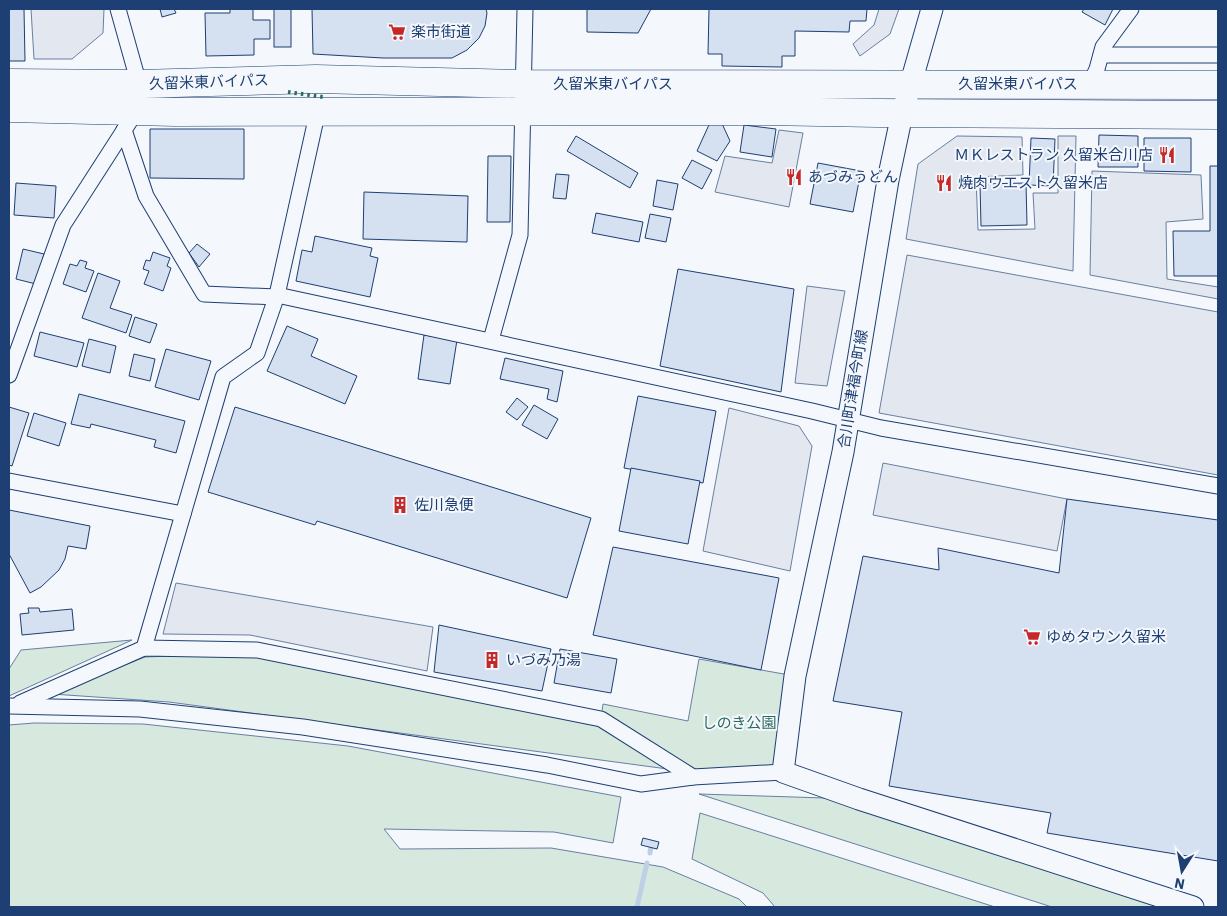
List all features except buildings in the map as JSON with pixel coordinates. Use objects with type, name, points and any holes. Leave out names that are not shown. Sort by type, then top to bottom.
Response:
[{"type":"highway","name":"久留米東バイパス","points":[[9,83],[133,108],[316,79],[524,84],[1218,84]]},
{"type":"highway","name":"久留米東バイパス","points":[[9,108],[524,112],[761,110],[902,114],[1218,115]]},
{"type":"street","points":[[118,9],[146,196],[204,294],[277,296],[491,340],[881,428],[1218,486]]},
{"type":"street","points":[[491,340],[520,235],[525,9]]},
{"type":"street","name":"合川町津福今町線","points":[[783,772],[795,676],[843,452],[877,238],[902,114],[932,9]]},
{"type":"street","points":[[1090,84],[1103,47],[1131,9]]},
{"type":"street","points":[[1101,55],[1218,55]]},
{"type":"street","points":[[9,375],[62,225],[133,108]]},
{"type":"street","points":[[144,648],[222,377],[258,353],[277,296],[318,110]]},
{"type":"street","points":[[9,481],[183,514]]},
{"type":"street","points":[[12,706],[144,648],[257,650],[601,719],[693,777]]},
{"type":"street","points":[[12,706],[140,709],[304,727],[547,765],[641,784],[693,777],[783,772],[859,799],[1193,907]]},
{"type":"green space","points":[[132,640],[9,696],[9,669],[21,650]]},
{"type":"green space","points":[[250,653],[602,727],[675,770],[169,702],[52,694],[145,657]]},
{"type":"green space","name":"しのき公園","points":[[699,659],[795,676],[783,772],[693,777],[601,719],[603,704],[688,721]]},
{"type":"green space","points":[[34,723],[143,724],[348,746],[621,797],[613,843],[554,832],[384,829],[400,849],[551,848],[663,867],[739,899],[747,907],[9,907],[9,725]]},
{"type":"green space","points":[[699,794],[825,798],[1159,907],[1052,907]]},
{"type":"green space","points":[[700,813],[995,907],[775,907],[763,893],[692,859]]},
{"type":"shaded area","points":[[31,9],[104,9],[103,33],[72,59],[34,59]]},
{"type":"shaded area","points":[[879,9],[899,9],[890,34],[860,56],[853,44],[874,25]]},
{"type":"shaded area","points":[[779,130],[803,133],[789,207],[715,192],[725,156],[772,163]]},
{"type":"shaded area","points":[[957,136],[1022,137],[1023,175],[976,177],[978,230],[1035,229],[1033,193],[1058,193],[1058,136],[1076,136],[1073,271],[906,239],[918,164]]},
{"type":"shaded area","points":[[1092,171],[1201,175],[1203,219],[1166,222],[1167,279],[1218,287],[1218,299],[1090,275]]},
{"type":"shaded area","points":[[907,255],[1218,312],[1218,475],[879,413]]},
{"type":"shaded area","points":[[807,286],[845,291],[827,386],[795,383]]},
{"type":"shaded area","points":[[729,408],[799,426],[812,446],[790,571],[703,551]]},
{"type":"shaded area","points":[[883,463],[1067,499],[1057,551],[873,515]]},
{"type":"shaded area","points":[[176,583],[433,627],[427,671],[250,635],[163,634]]},
{"type":"waterway","points":[[650,853],[651,845]]},
{"type":"waterway","points":[[637,907],[647,863]]},
{"type":"hedge","points":[[288,92],[323,97]]},
{"type":"place","name":"楽市街道","points":[[397,32]]},
{"type":"place","name":"ＭＫレストラン 久留米合川店","points":[[1167,155]]},
{"type":"place","name":"あづみうどん","points":[[794,177]]},
{"type":"place","name":"焼肉ウエスト久留米店","points":[[944,183]]},
{"type":"place","name":"佐川急便","points":[[400,505]]},
{"type":"place","name":"ゆめタウン久留米","points":[[1032,637]]},
{"type":"place","name":"いづみ乃湯","points":[[492,660]]}]
